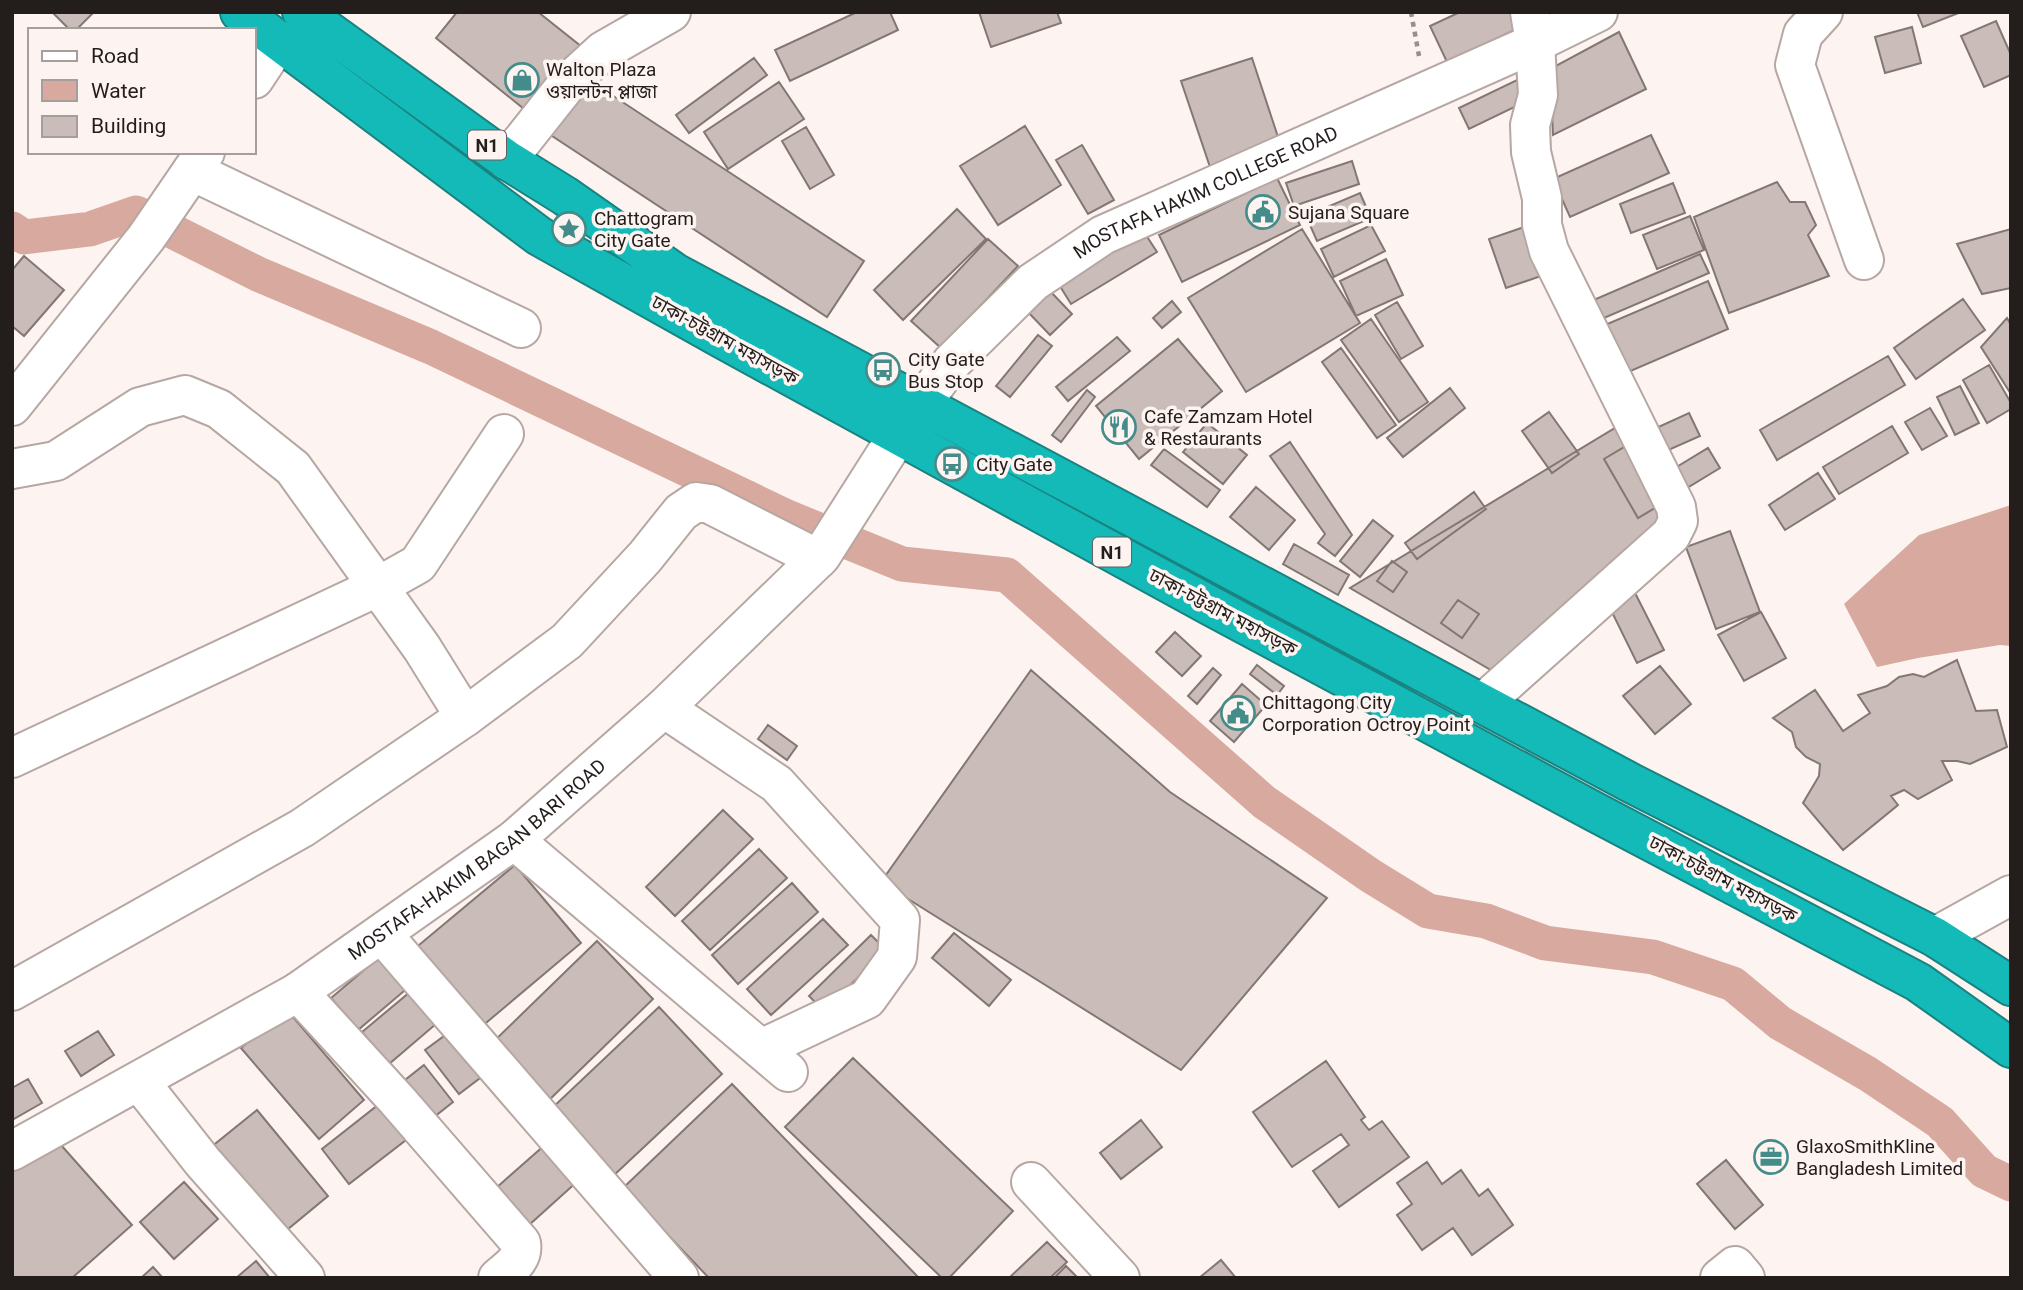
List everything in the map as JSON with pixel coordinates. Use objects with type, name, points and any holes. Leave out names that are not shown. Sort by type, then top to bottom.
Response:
[{"type":"highway","name":"ঢাকা-চট্টগ্রাম মহাসড়ক","points":[[246,14],[290,27],[565,196],[675,273],[1633,784],[1934,937],[2011,986]]},
{"type":"highway","name":"ঢাকা-চট্টগ্রাম মহাসড়ক","points":[[290,27],[539,236],[898,435],[1595,812],[1918,982],[2011,1048]]},
{"type":"street","points":[[507,160],[568,83],[603,51],[671,12]]},
{"type":"street","name":"MOSTAFA HAKIM COLLEGE ROAD","points":[[922,403],[952,362],[1033,282],[1103,236],[1426,92],[1533,28],[1598,12]]},
{"type":"street","points":[[1823,12],[1803,34],[1795,65],[1864,260]]},
{"type":"street","points":[[256,76],[290,27]]},
{"type":"street","points":[[1483,703],[1671,534],[1678,521],[1676,507],[1549,251],[1542,225],[1542,198],[1531,152],[1531,125],[1538,95],[1533,28]]},
{"type":"street","points":[[12,406],[146,238],[198,162],[521,328]]},
{"type":"street","points":[[12,469],[56,461],[140,407],[185,395],[219,409],[293,468],[422,648],[465,717]]},
{"type":"street","points":[[12,758],[377,587],[418,564],[504,434]]},
{"type":"street","name":"MOSTAFA-HAKIM BAGAN BARI ROAD","points":[[12,1152],[298,992],[514,840],[664,708],[820,558],[898,435]]},
{"type":"street","points":[[12,990],[302,828],[465,717],[566,641],[645,557],[681,512],[696,502],[710,505],[820,558]]},
{"type":"street","points":[[514,840],[774,1060],[867,999],[897,957],[900,920],[777,784],[664,708]]},
{"type":"street","points":[[1934,937],[2011,895]]},
{"type":"street","points":[[382,934],[679,1278]]},
{"type":"street","points":[[298,992],[397,1100],[520,1243],[522,1252],[519,1259],[498,1278]]},
{"type":"street","points":[[139,1081],[202,1161],[305,1278]]},
{"type":"street","points":[[1031,1182],[1120,1278]]},
{"type":"street","points":[[1720,1278],[1735,1266],[1745,1278]]},
{"type":"path","points":[[1411,12],[1426,92]]},
{"type":"water","points":[[2011,505],[2011,646],[2000,645],[1877,667],[1844,604],[1919,535]]},
{"type":"building","points":[[94,12],[78,28],[68,28],[54,14]]},
{"type":"building","name":"Walton Plaza ওয়ালটন প্লাজা","points":[[457,12],[538,12],[582,47],[529,113],[436,38]]},
{"type":"building","points":[[857,12],[890,12],[898,30],[790,81],[775,50]]},
{"type":"building","points":[[979,12],[1057,12],[1061,23],[991,47]]},
{"type":"building","points":[[1460,12],[1510,12],[1517,29],[1447,62],[1430,26]]},
{"type":"building","points":[[1917,12],[1961,12],[1923,27]]},
{"type":"building","points":[[1996,21],[2011,55],[2011,75],[1984,87],[1961,36]]},
{"type":"building","points":[[1912,27],[1921,63],[1885,73],[1875,37]]},
{"type":"building","points":[[1619,32],[1646,89],[1553,135],[1550,69]]},
{"type":"building","points":[[754,58],[767,75],[689,133],[676,115]]},
{"type":"building","points":[[1252,58],[1281,146],[1211,170],[1181,81]]},
{"type":"building","points":[[583,76],[864,261],[827,317],[546,132]]},
{"type":"building","points":[[1517,80],[1527,101],[1469,129],[1459,108]]},
{"type":"building","points":[[779,82],[804,119],[728,169],[704,132]]},
{"type":"building","points":[[1025,126],[1061,185],[998,225],[960,166]]},
{"type":"building","points":[[806,127],[834,175],[810,189],[782,141]]},
{"type":"building","points":[[1651,135],[1669,173],[1570,217],[1553,179]]},
{"type":"building","points":[[1082,145],[1114,200],[1088,214],[1056,160]]},
{"type":"building","points":[[1352,161],[1359,184],[1294,206],[1286,183]]},
{"type":"building","points":[[1277,178],[1300,225],[1182,282],[1159,235]]},
{"type":"building","points":[[1777,182],[1790,202],[1805,202],[1816,225],[1808,235],[1829,276],[1729,313],[1694,217]]},
{"type":"building","points":[[1673,183],[1685,213],[1631,233],[1620,204]]},
{"type":"building","points":[[1360,193],[1371,218],[1317,241],[1306,216]]},
{"type":"building","points":[[957,209],[986,239],[903,320],[874,290]]},
{"type":"building","points":[[1690,216],[1704,250],[1657,269],[1643,235]]},
{"type":"building","points":[[1371,225],[1385,251],[1334,277],[1321,249]]},
{"type":"building","points":[[1530,225],[1547,274],[1506,288],[1489,239]]},
{"type":"building","points":[[1302,229],[1360,323],[1246,392],[1188,298]]},
{"type":"building","points":[[2011,229],[2011,288],[1982,294],[1957,244]]},
{"type":"building","points":[[1144,232],[1157,252],[1071,304],[1058,283]]},
{"type":"building","points":[[988,239],[1018,266],[941,348],[911,321]]},
{"type":"building","points":[[1700,254],[1709,273],[1597,321],[1589,302]]},
{"type":"building","points":[[24,256],[64,290],[24,336],[12,326],[12,270]]},
{"type":"building","points":[[1386,259],[1403,295],[1356,316],[1340,281]]},
{"type":"building","points":[[1708,281],[1728,329],[1619,376],[1598,328]]},
{"type":"building","points":[[1049,290],[1072,314],[1050,335],[1027,311]]},
{"type":"building","points":[[1963,299],[1985,330],[1916,379],[1894,348]]},
{"type":"building","points":[[1172,301],[1181,312],[1162,328],[1153,318]]},
{"type":"building","points":[[1397,302],[1423,346],[1401,359],[1375,315]]},
{"type":"building","points":[[2007,318],[2011,325],[2011,394],[1981,347]]},
{"type":"building","points":[[1371,319],[1428,402],[1399,422],[1341,340]]},
{"type":"building","points":[[1038,335],[1052,346],[1010,397],[996,386]]},
{"type":"building","points":[[1117,337],[1130,351],[1068,401],[1056,387]]},
{"type":"building","points":[[1178,339],[1222,391],[1139,459],[1096,406]]},
{"type":"building","points":[[1341,348],[1396,425],[1377,438],[1322,362]]},
{"type":"building","points":[[1888,356],[1905,385],[1777,460],[1760,430]]},
{"type":"building","points":[[1989,365],[2011,403],[2011,409],[1987,423],[1963,380]]},
{"type":"building","points":[[1960,386],[1979,423],[1955,435],[1937,397]]},
{"type":"building","points":[[1450,388],[1465,408],[1403,457],[1387,438]]},
{"type":"building","points":[[1087,390],[1095,397],[1061,442],[1052,435]]},
{"type":"building","points":[[1930,408],[1947,436],[1922,450],[1905,422]]},
{"type":"building","points":[[1549,412],[1579,454],[1552,473],[1522,431]]},
{"type":"building","points":[[1689,413],[1700,436],[1664,452],[1654,429]]},
{"type":"building","points":[[1207,423],[1247,455],[1223,484],[1183,452]]},
{"type":"building","points":[[1892,426],[1908,453],[1839,494],[1823,467]]},
{"type":"building","points":[[1615,428],[1665,521],[1496,673],[1350,588]]},
{"type":"building","points":[[1290,442],[1352,535],[1335,556],[1318,543],[1325,534],[1270,456]]},
{"type":"building","points":[[1631,443],[1665,502],[1638,518],[1604,459]]},
{"type":"building","points":[[1708,448],[1720,468],[1682,491],[1670,471]]},
{"type":"building","points":[[1164,449],[1220,490],[1207,507],[1151,465]]},
{"type":"building","points":[[1818,473],[1835,499],[1785,530],[1769,505]]},
{"type":"building","points":[[1256,487],[1295,520],[1269,550],[1230,517]]},
{"type":"building","points":[[1474,492],[1486,509],[1417,559],[1405,543]]},
{"type":"building","points":[[1373,520],[1393,536],[1360,577],[1340,561]]},
{"type":"building","points":[[1730,531],[1760,612],[1716,629],[1686,547]]},
{"type":"building","points":[[1294,544],[1349,575],[1338,595],[1283,564]]},
{"type":"building","points":[[1392,561],[1407,572],[1393,592],[1377,581]]},
{"type":"building","points":[[1631,585],[1664,650],[1637,663],[1605,598]]},
{"type":"building","points":[[1458,600],[1479,614],[1462,638],[1441,623]]},
{"type":"building","points":[[1761,612],[1786,658],[1744,681],[1718,635]]},
{"type":"building","points":[[1175,632],[1201,656],[1182,676],[1156,652]]},
{"type":"building","points":[[1957,660],[1976,711],[1997,710],[2007,747],[1970,764],[1942,761],[1952,780],[1918,799],[1904,790],[1891,796],[1898,805],[1843,850],[1803,803],[1819,776],[1820,764],[1806,757],[1796,747],[1792,732],[1773,718],[1815,690],[1843,731],[1870,713],[1858,695],[1887,686],[1899,677],[1913,674],[1924,677]]},
{"type":"building","points":[[1257,665],[1284,686],[1277,695],[1250,674]]},
{"type":"building","points":[[1660,666],[1691,704],[1655,734],[1623,696]]},
{"type":"building","points":[[1213,668],[1221,675],[1197,704],[1188,696]]},
{"type":"building","points":[[1031,670],[1170,792],[1327,898],[1181,1070],[881,882]]},
{"type":"building","name":"Chittagong City Corporation Octroy Point","points":[[1242,684],[1266,705],[1234,742],[1210,721]]},
{"type":"building","points":[[768,725],[797,746],[787,760],[758,739]]},
{"type":"building","points":[[723,810],[753,839],[675,916],[646,887]]},
{"type":"building","points":[[759,849],[787,878],[710,950],[682,921]]},
{"type":"building","points":[[515,865],[581,943],[474,1033],[407,955]]},
{"type":"building","points":[[792,883],[818,912],[738,984],[712,955]]},
{"type":"building","points":[[823,919],[848,945],[771,1015],[747,989]]},
{"type":"building","points":[[954,933],[1011,980],[989,1006],[932,958]]},
{"type":"building","points":[[871,935],[886,950],[824,1011],[809,996]]},
{"type":"building","points":[[597,941],[653,999],[545,1104],[489,1046]]},
{"type":"building","points":[[383,954],[410,986],[358,1030],[331,998]]},
{"type":"building","points":[[416,987],[443,1018],[389,1064],[362,1032]]},
{"type":"building","points":[[659,1007],[722,1074],[613,1176],[550,1110]]},
{"type":"building","points":[[287,1010],[364,1100],[319,1139],[241,1048]]},
{"type":"building","points":[[455,1028],[488,1072],[459,1094],[425,1050]]},
{"type":"building","points":[[98,1031],[114,1055],[81,1076],[65,1051]]},
{"type":"building","points":[[853,1058],[1013,1211],[949,1278],[942,1278],[785,1127]]},
{"type":"building","points":[[1326,1061],[1365,1117],[1361,1120],[1369,1130],[1382,1121],[1409,1157],[1339,1207],[1313,1171],[1349,1145],[1341,1134],[1292,1167],[1253,1112]]},
{"type":"building","points":[[424,1065],[453,1102],[434,1117],[405,1080]]},
{"type":"building","points":[[28,1079],[42,1103],[12,1120],[12,1088]]},
{"type":"building","points":[[732,1084],[919,1278],[709,1278],[623,1188]]},
{"type":"building","points":[[378,1105],[406,1140],[349,1184],[322,1149]]},
{"type":"building","points":[[257,1110],[328,1196],[282,1234],[210,1148]]},
{"type":"building","points":[[1141,1120],[1162,1147],[1121,1179],[1100,1153]]},
{"type":"building","points":[[53,1136],[132,1225],[72,1278],[12,1278],[12,1172]]},
{"type":"building","points":[[546,1144],[579,1180],[529,1225],[496,1188]]},
{"type":"building","points":[[1726,1160],[1763,1205],[1735,1229],[1697,1184]]},
{"type":"building","points":[[1427,1162],[1442,1184],[1461,1170],[1479,1196],[1488,1189],[1513,1225],[1472,1255],[1453,1228],[1422,1250],[1397,1215],[1412,1204],[1397,1183]]},
{"type":"building","points":[[184,1182],[218,1219],[174,1259],[140,1222]]},
{"type":"building","points":[[1047,1242],[1067,1262],[1050,1278],[1009,1278]]},
{"type":"building","points":[[1221,1260],[1236,1278],[1199,1278]]},
{"type":"building","points":[[256,1261],[270,1278],[236,1278]]},
{"type":"building","points":[[1066,1266],[1078,1278],[1054,1278]]},
{"type":"building","points":[[153,1267],[163,1278],[141,1278]]},
{"type":"waterway","points":[[12,229],[24,237],[90,229],[136,213],[260,275],[431,347],[787,517],[902,564],[1007,575],[1264,802],[1371,876],[1428,911],[1486,921],[1545,943],[1653,957],[1733,984],[1780,1023],[1868,1074],[1940,1122],[1984,1171],[2011,1184]]},
{"type":"place","name":"Walton Plaza ওয়ালটন প্লাজা","points":[[522,80]]},
{"type":"place","name":"Sujana Square","points":[[1263,212]]},
{"type":"place","name":"Chattogram City Gate","points":[[569,229]]},
{"type":"place","name":"City Gate Bus Stop","points":[[883,370]]},
{"type":"place","name":"Cafe Zamzam Hotel & Restaurants","points":[[1119,427]]},
{"type":"place","name":"City Gate","points":[[952,464]]},
{"type":"place","name":"Chittagong City Corporation Octroy Point","points":[[1238,713]]},
{"type":"place","name":"GlaxoSmithKline Bangladesh Limited","points":[[1771,1157]]}]
